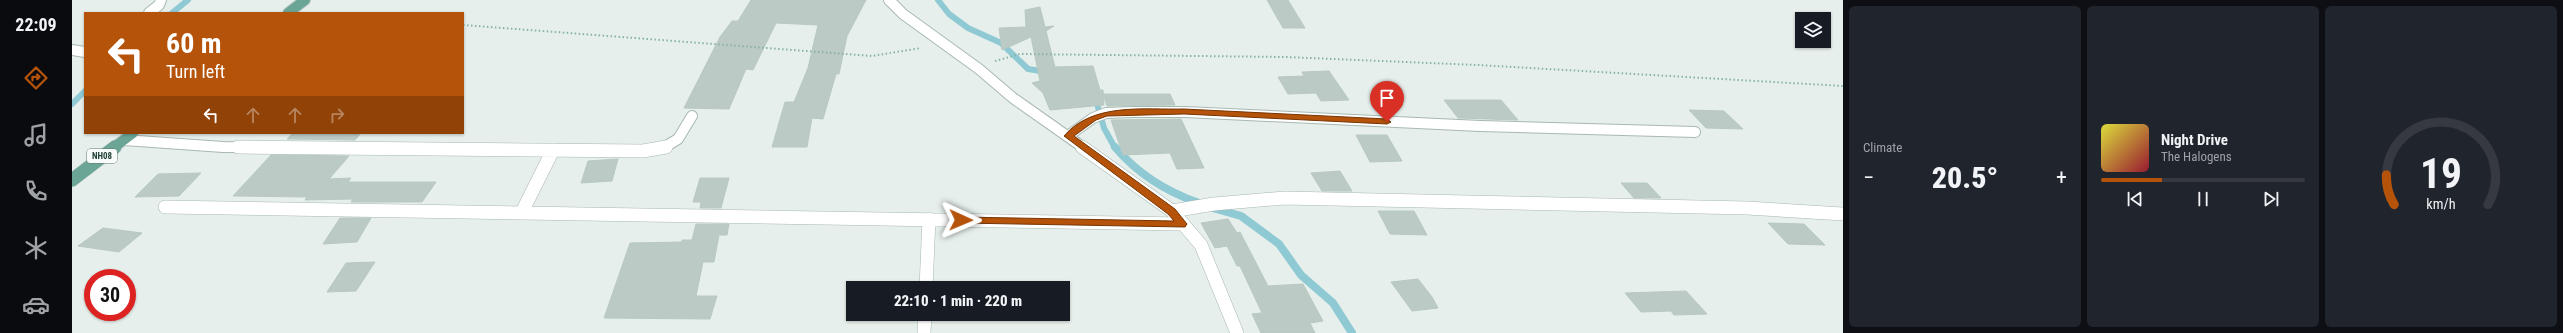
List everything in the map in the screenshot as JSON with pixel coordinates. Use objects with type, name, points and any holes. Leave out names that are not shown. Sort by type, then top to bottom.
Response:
[{"type":"main road","points":[[289,12],[305,0]]},
{"type":"main road","name":"NH08","points":[[72,180],[128,136]]},
{"type":"street","points":[[150,12],[159,5],[161,0]]},
{"type":"street","points":[[889,0],[903,14],[942,44],[979,68],[1012,98],[1068,136],[1172,212],[1201,245],[1237,333]]},
{"type":"street","points":[[72,50],[84,52]]},
{"type":"street","points":[[1068,136],[1093,118],[1106,114],[1184,112],[1480,126],[1694,132]]},
{"type":"street","points":[[128,136],[223,147],[553,150],[667,149],[677,142],[692,116]]},
{"type":"street","points":[[522,212],[553,150]]},
{"type":"street","points":[[1172,212],[1194,206],[1285,198],[1747,208],[1843,214]]},
{"type":"street","points":[[165,207],[1182,224]]},
{"type":"street","points":[[926,281],[930,219]]},
{"type":"street","points":[[924,333],[925,321]]},
{"type":"path","points":[[464,25],[872,56],[942,44]]},
{"type":"path","points":[[998,60],[1020,54],[1316,58],[1478,64],[1843,86]]},
{"type":"building","points":[[751,0],[866,0],[847,36],[839,74],[836,74],[823,119],[812,118],[807,147],[772,147],[785,102],[794,102],[808,68],[818,25],[776,23],[753,70],[746,69],[729,109],[684,108],[720,37],[732,21],[738,21]]},
{"type":"building","points":[[1267,0],[1288,0],[1305,28],[1283,28]]},
{"type":"building","points":[[1040,7],[1045,27],[1054,26],[1046,31],[1055,67],[1093,66],[1100,90],[1103,90],[1104,105],[1050,110],[1043,93],[1032,83],[1040,81],[1031,37],[1002,50],[999,28],[1026,27],[1025,10]]},
{"type":"building","points":[[1329,71],[1349,100],[1321,101],[1316,93],[1288,94],[1278,77],[1304,76],[1302,72]]},
{"type":"building","points":[[1103,94],[1170,94],[1175,105],[1107,106]]},
{"type":"building","points":[[1444,100],[1501,100],[1518,120],[1458,118]]},
{"type":"building","points":[[1689,110],[1724,111],[1743,129],[1706,128]]},
{"type":"building","points":[[1181,119],[1204,168],[1177,169],[1170,153],[1123,155],[1111,120]]},
{"type":"building","points":[[292,134],[360,134],[355,140],[287,139]]},
{"type":"building","points":[[1356,135],[1387,135],[1402,161],[1370,162]]},
{"type":"building","points":[[271,155],[349,156],[329,179],[351,178],[348,182],[436,182],[422,202],[351,202],[353,199],[305,200],[307,197],[233,196]]},
{"type":"building","points":[[618,159],[612,181],[581,183],[588,161]]},
{"type":"building","points":[[1340,171],[1352,191],[1322,191],[1311,173]]},
{"type":"building","points":[[201,173],[179,196],[135,197],[158,174]]},
{"type":"building","points":[[700,178],[729,178],[721,208],[700,208],[701,202],[693,202]]},
{"type":"building","points":[[1621,183],[1647,183],[1661,198],[1634,198]]},
{"type":"building","points":[[1378,211],[1414,211],[1427,235],[1390,234]]},
{"type":"building","points":[[340,218],[371,218],[357,242],[323,244]]},
{"type":"building","points":[[1228,219],[1237,233],[1240,232],[1268,286],[1303,284],[1323,321],[1310,323],[1315,333],[1261,333],[1252,314],[1262,313],[1240,266],[1237,266],[1227,246],[1215,248],[1201,223]]},
{"type":"building","points":[[1768,223],[1804,224],[1825,245],[1788,244]]},
{"type":"building","points":[[696,224],[729,224],[727,235],[719,235],[714,262],[703,262],[696,296],[717,296],[710,319],[604,318],[630,243],[682,242],[682,240],[692,240]]},
{"type":"building","points":[[103,228],[142,233],[119,252],[78,246]]},
{"type":"building","points":[[375,262],[356,291],[327,292],[346,263]]},
{"type":"building","points":[[1418,279],[1432,297],[1438,308],[1412,311],[1391,282]]},
{"type":"building","points":[[1686,291],[1707,314],[1674,315],[1671,311],[1641,312],[1625,293]]},
{"type":"waterway","points":[[173,12],[188,0]]},
{"type":"waterway","points":[[938,0],[949,14],[968,28],[1001,43],[1028,69],[1047,72]]},
{"type":"waterway","points":[[72,104],[84,92]]},
{"type":"waterway","points":[[1095,97],[1104,128],[1115,148]]},
{"type":"waterway","points":[[1115,147],[1133,165],[1153,181],[1187,199],[1199,203]]},
{"type":"waterway","points":[[1213,208],[1241,216],[1279,244],[1301,275],[1333,303],[1352,333]]},
{"type":"route","points":[[961,220],[1182,224],[1172,212],[1109,168],[1068,136],[1093,118],[1106,114],[1132,112],[1184,112],[1387,122]]}]
